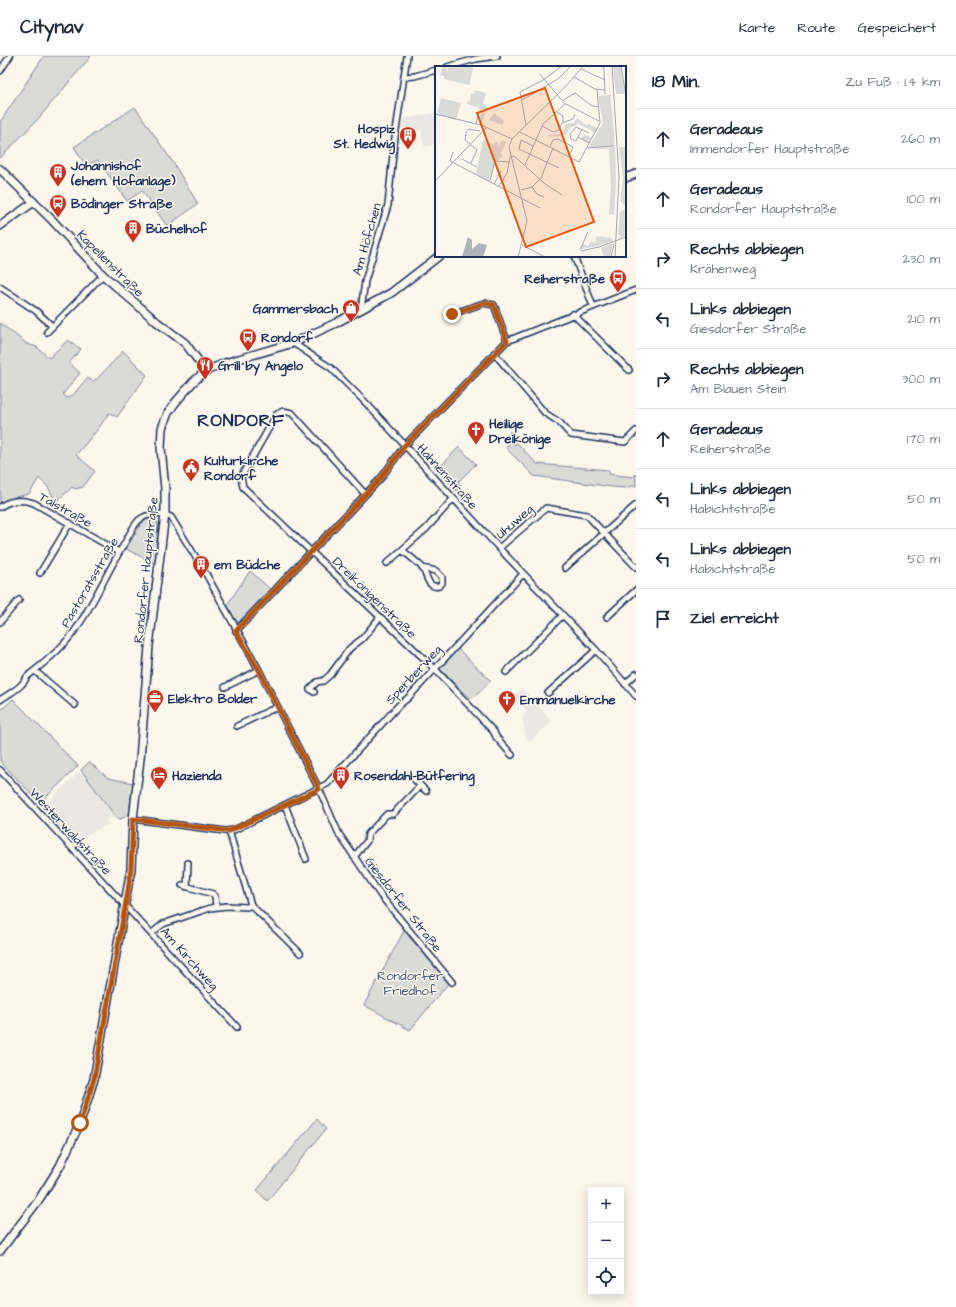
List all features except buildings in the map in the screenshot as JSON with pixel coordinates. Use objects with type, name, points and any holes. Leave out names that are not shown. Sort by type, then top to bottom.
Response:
[{"type":"street","points":[[0,71],[10,56]]},
{"type":"street","name":"Am Höfchen","points":[[361,310],[364,281],[388,205],[394,144],[407,56]]},
{"type":"street","points":[[451,66],[476,59],[497,56]]},
{"type":"street","points":[[404,77],[415,76],[435,70]]},
{"type":"street","name":"Kapellenstraße","points":[[0,170],[34,202],[103,275],[185,344],[206,371]]},
{"type":"street","points":[[626,178],[636,174]]},
{"type":"street","points":[[0,226],[34,202]]},
{"type":"street","name":"Rondorfer Hauptstraße","points":[[0,1251],[38,1201],[60,1166],[88,1101],[100,1049],[131,869],[133,819],[140,759],[149,646],[165,514],[166,489],[161,448],[162,428],[174,403],[193,382],[206,371],[225,362],[293,343],[361,310],[391,293],[437,257]]},
{"type":"street","points":[[574,257],[593,306]]},
{"type":"street","points":[[47,332],[103,275]]},
{"type":"street","points":[[0,287],[36,311],[52,326]]},
{"type":"street","points":[[236,631],[384,475],[405,445],[507,341],[572,314],[636,290]]},
{"type":"street","points":[[452,314],[484,303],[494,305],[507,341]]},
{"type":"street","points":[[572,314],[628,370]]},
{"type":"street","name":"Hahnenstraße","points":[[293,343],[331,368],[596,650],[636,696]]},
{"type":"street","points":[[494,353],[545,413],[559,422],[571,435],[625,442],[636,432]]},
{"type":"street","name":"Dreikönigenstraße","points":[[365,494],[292,413],[283,411],[277,414],[241,477],[243,487],[434,668],[494,732],[496,737],[512,755]]},
{"type":"street","points":[[388,563],[426,529],[453,499]]},
{"type":"street","name":"Talstraße","points":[[0,507],[13,502],[26,500],[70,523],[119,552]]},
{"type":"street","points":[[565,568],[636,505]]},
{"type":"street","name":"Uhuweg","points":[[499,548],[546,508],[587,515],[636,567]]},
{"type":"street","name":"Pastoratsstraße","points":[[0,700],[13,693],[23,684],[28,676],[36,671],[60,649],[80,624],[119,552],[139,520],[145,516],[165,514]]},
{"type":"street","name":"Giesdorfer Straße","points":[[165,514],[175,522],[259,670],[319,789],[339,834],[381,896],[452,982]]},
{"type":"street","points":[[40,573],[70,523]]},
{"type":"street","points":[[402,550],[422,568]]},
{"type":"street","name":"Sperberweg","points":[[229,831],[319,789],[326,784],[399,705],[408,698],[429,676],[434,668],[523,574]]},
{"type":"street","points":[[608,617],[636,590]]},
{"type":"street","points":[[0,622],[19,600]]},
{"type":"street","points":[[506,672],[563,615]]},
{"type":"street","points":[[314,692],[310,688],[317,682],[324,681],[330,675],[344,654],[362,639],[380,617]]},
{"type":"street","points":[[548,694],[596,650]]},
{"type":"street","points":[[225,687],[259,670]]},
{"type":"street","points":[[36,671],[75,705]]},
{"type":"street","points":[[625,684],[636,674]]},
{"type":"street","points":[[238,726],[278,707]]},
{"type":"street","name":"Westerwaldstraße","points":[[0,770],[125,906]]},
{"type":"street","points":[[414,780],[426,791]]},
{"type":"street","points":[[354,857],[367,841],[368,834],[387,814],[393,814],[420,786]]},
{"type":"street","points":[[285,805],[306,859]]},
{"type":"street","points":[[133,819],[229,831],[251,906],[300,954]]},
{"type":"street","points":[[71,847],[78,843]]},
{"type":"street","points":[[188,863],[185,886],[213,894],[215,896],[216,907]]},
{"type":"street","name":"Am Kirchweg","points":[[125,906],[152,933],[237,1027]]},
{"type":"street","points":[[152,933],[163,924],[216,907],[251,906]]},
{"type":"shaded area","points":[[435,113],[435,144],[424,147],[421,130],[415,131],[414,128],[401,128],[402,119]]},
{"type":"shaded area","points":[[522,688],[552,721],[530,742],[526,738],[522,717],[525,716],[527,711],[513,696]]},
{"type":"shaded area","points":[[81,770],[116,816],[106,820],[108,825],[71,842],[43,807]]},
{"type":"green space","points":[[44,56],[91,56],[38,119],[0,158],[0,122]]},
{"type":"green space","points":[[135,107],[174,164],[198,204],[167,226],[142,191],[127,201],[98,160],[86,166],[74,147]]},
{"type":"green space","points":[[0,323],[27,344],[37,347],[49,358],[68,340],[81,349],[69,363],[80,373],[63,394],[67,398],[73,395],[87,378],[93,381],[97,379],[123,351],[147,375],[117,417],[109,413],[98,429],[76,455],[95,471],[83,487],[75,489],[72,487],[56,502],[48,487],[39,478],[29,494],[15,497],[0,505]]},
{"type":"green space","points":[[510,442],[515,445],[516,442],[537,464],[609,470],[609,474],[633,477],[636,474],[636,486],[626,488],[612,487],[534,476],[506,448]]},
{"type":"green space","points":[[459,447],[476,464],[458,482],[461,486],[457,491],[437,470]]},
{"type":"green space","points":[[150,518],[156,519],[158,524],[155,564],[126,549],[141,524]]},
{"type":"green space","points":[[250,571],[270,589],[239,622],[236,621],[227,605]]},
{"type":"green space","points":[[458,649],[491,681],[471,700],[439,668]]},
{"type":"green space","points":[[13,699],[78,766],[40,803],[0,761],[0,711]]},
{"type":"green space","points":[[89,762],[108,778],[133,783],[129,815],[118,820],[81,770]]},
{"type":"green space","name":"Rondorfer Friedhof","points":[[404,931],[448,981],[447,985],[410,1030],[364,1005]]},
{"type":"green space","points":[[317,1119],[326,1129],[267,1201],[257,1190]]},
{"type":"place","name":"Hospiz St. Hedwig","points":[[408,150]]},
{"type":"place","name":"Johannishof (ehem. Hofanlage)","points":[[58,187]]},
{"type":"place","name":"Bödinger Straße","points":[[58,218]]},
{"type":"place","name":"Büchelhof","points":[[133,243]]},
{"type":"place","name":"Reiherstraße","points":[[618,293]]},
{"type":"place","name":"Gammersbach","points":[[351,323]]},
{"type":"place","name":"Rondorf","points":[[248,352]]},
{"type":"place","name":"Grill by Angelo","points":[[205,380]]},
{"type":"place","name":"Heilige Dreikönige","points":[[476,445]]},
{"type":"place","name":"Kulturkirche Rondorf","points":[[191,482]]},
{"type":"place","name":"em Büdche","points":[[201,579]]},
{"type":"place","name":"Elektro Bolder","points":[[155,713]]},
{"type":"place","name":"Emmanuelkirche","points":[[507,714]]},
{"type":"place","name":"Hazienda","points":[[159,790]]},
{"type":"place","name":"Rosendahl-Bütfering","points":[[341,790]]},
{"type":"district","name":"RONDORF","points":[[241,420]]},
{"type":"route","points":[[80,1123],[94,1079],[128,891],[131,869],[133,819],[229,831],[234,830],[319,789],[259,670],[236,631],[381,478],[405,445],[507,341],[494,305],[484,303],[452,314]]}]
